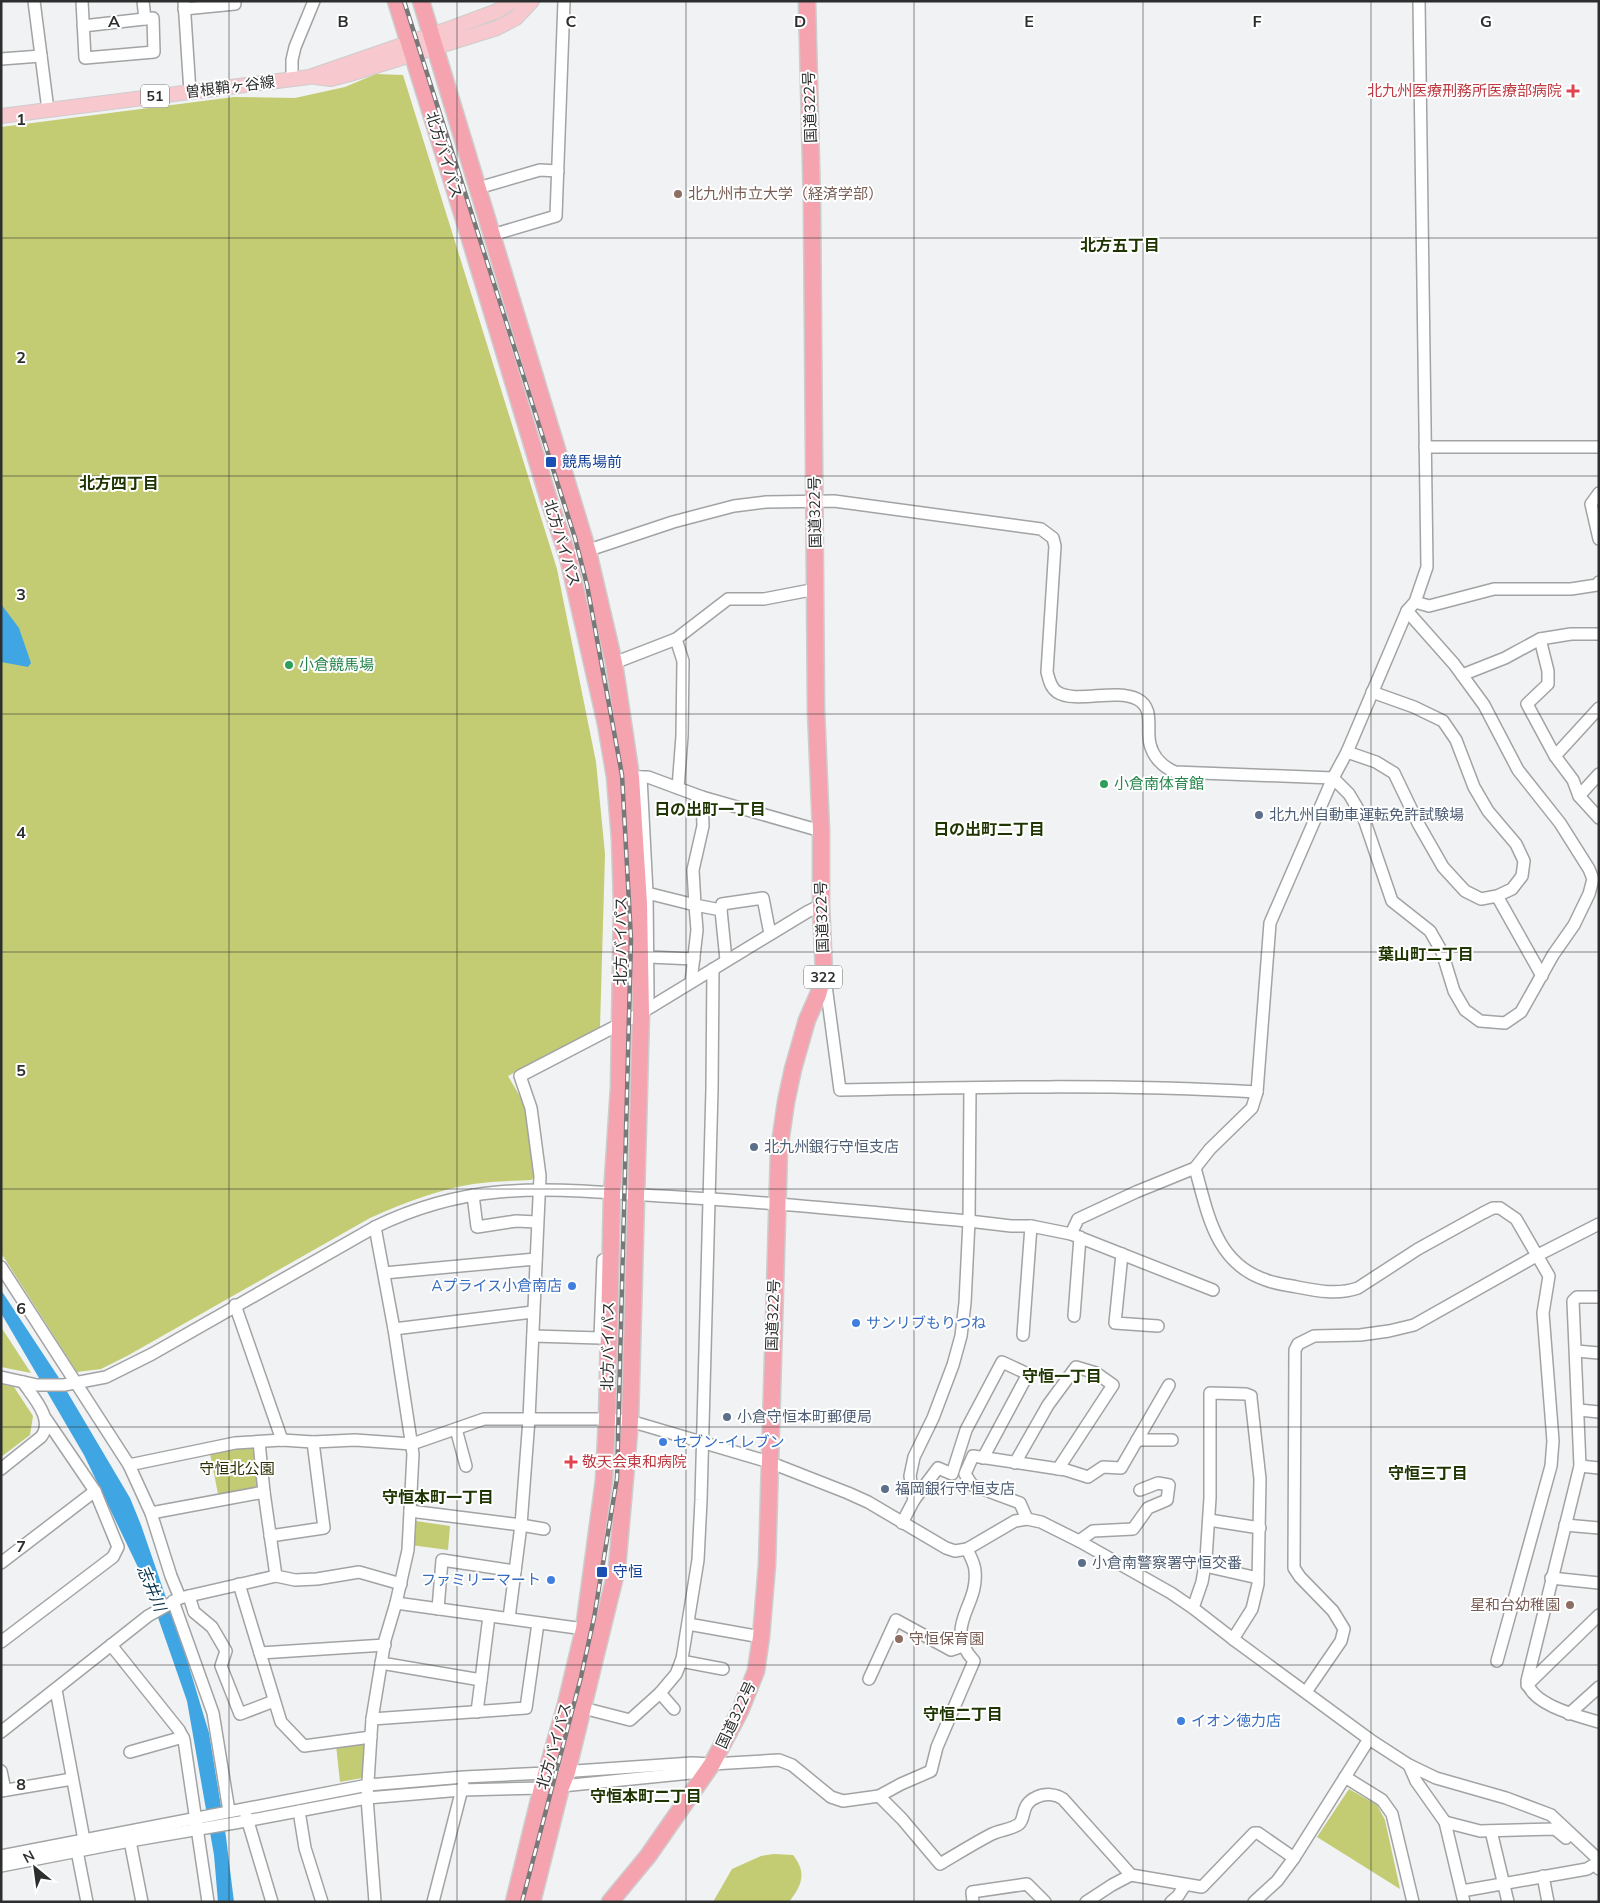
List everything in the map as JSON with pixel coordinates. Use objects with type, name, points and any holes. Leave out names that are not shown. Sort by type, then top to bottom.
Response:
[{"type":"highway","name":"北方バイパス","points":[[396,1],[568,558],[606,724],[629,777],[620,839],[622,903],[619,1088],[612,1194],[604,1480],[584,1629],[514,1902]]},
{"type":"highway","name":"北方バイパス","points":[[421,1],[588,552],[614,663],[629,777],[645,1011],[635,1195],[630,1420],[617,1568],[583,1708],[532,1902]]},
{"type":"highway","name":"国道322号","points":[[610,1902],[648,1856],[712,1764],[740,1712],[748,1692],[756,1671],[761,1637],[766,1565],[779,1150],[786,1102],[807,1020],[818,995],[824,973],[821,906],[822,831],[816,710],[812,206],[806,1]]},
{"type":"main road","name":"曽根鞘ヶ谷線","points":[[433,41],[514,1]]},
{"type":"main road","name":"曽根鞘ヶ谷線","points":[[1,116],[309,77],[331,79],[350,74],[410,48],[507,23],[532,1]]},
{"type":"street","points":[[34,1],[48,110]]},
{"type":"street","points":[[82,1],[83,26],[85,58],[154,52],[152,18],[83,26]]},
{"type":"street","points":[[143,1],[145,19]]},
{"type":"street","points":[[292,79],[292,60],[295,47],[314,1]]},
{"type":"street","points":[[492,235],[556,216],[564,1]]},
{"type":"street","points":[[1074,1316],[1078,1218],[1195,1168],[1210,1149],[1252,1108],[1257,1092],[1270,923],[1427,567],[1419,1]]},
{"type":"street","points":[[190,92],[184,5],[235,4]]},
{"type":"street","points":[[1,60],[41,56]]},
{"type":"street","points":[[478,188],[540,170],[558,171]]},
{"type":"street","points":[[1425,447],[1599,447]]},
{"type":"street","points":[[1599,493],[1591,504],[1599,539]]},
{"type":"street","points":[[568,558],[673,522],[734,506],[766,502],[834,501],[1041,529],[1053,538],[1055,546],[1047,672],[1050,684],[1056,691],[1066,696],[1127,695],[1139,700],[1146,707],[1150,720],[1150,744],[1163,767],[1174,772],[1333,778],[1349,794],[1364,819],[1392,901],[1430,931],[1442,952],[1454,991],[1465,1010],[1480,1021],[1505,1023],[1521,1012],[1553,955],[1574,925],[1589,894],[1593,879],[1589,869],[1552,813],[1518,770],[1484,705],[1411,606]]},
{"type":"street","points":[[1411,606],[1428,606],[1494,589],[1571,589],[1597,585],[1599,582]]},
{"type":"street","points":[[614,663],[676,639],[728,599],[764,599],[816,589]]},
{"type":"street","points":[[1462,675],[1505,658],[1540,639],[1571,634],[1599,634]]},
{"type":"street","points":[[676,639],[683,661],[682,736],[678,788]]},
{"type":"street","points":[[1540,639],[1548,671],[1548,684],[1526,704],[1555,756],[1573,780],[1579,796],[1599,818]]},
{"type":"street","points":[[1347,752],[1376,762],[1394,773],[1419,826],[1444,867],[1465,891],[1480,899],[1497,896],[1512,889],[1522,876],[1524,862],[1516,844],[1488,811],[1474,787],[1456,740],[1443,721],[1414,707],[1372,692]]},
{"type":"street","points":[[1555,756],[1599,708]]},
{"type":"street","points":[[1579,796],[1599,774]]},
{"type":"street","points":[[645,1011],[649,958],[645,833],[629,777],[648,777],[702,797],[822,831]]},
{"type":"street","points":[[691,982],[697,930],[693,870],[703,826],[702,797]]},
{"type":"street","points":[[647,893],[720,910]]},
{"type":"street","points":[[1497,896],[1542,976]]},
{"type":"street","points":[[726,960],[720,910],[722,904],[763,898],[770,934]]},
{"type":"street","points":[[509,1618],[521,1524],[529,1418],[540,1176],[531,1108],[520,1076],[645,1011],[712,968],[806,912],[821,906]]},
{"type":"street","points":[[649,958],[694,960]]},
{"type":"street","points":[[583,1708],[630,1720],[660,1693],[676,1674],[681,1661],[688,1624],[698,1560],[712,1089],[712,968]]},
{"type":"street","points":[[824,973],[840,1090],[1191,1088],[1257,1092]]},
{"type":"street","points":[[914,1500],[910,1476],[914,1457],[933,1418],[953,1365],[961,1336],[965,1303],[969,1221],[970,1088]]},
{"type":"street","points":[[1195,1168],[1213,1230],[1235,1261],[1250,1272],[1266,1280],[1333,1293],[1358,1288],[1418,1249],[1482,1212],[1493,1208],[1500,1208],[1516,1219],[1550,1276],[1543,1313],[1553,1442],[1551,1466],[1497,1661]]},
{"type":"street","points":[[1,1377],[37,1385],[69,1384],[106,1377],[152,1354],[399,1215],[432,1204],[473,1195],[498,1192],[539,1190],[709,1199],[1011,1226],[1031,1226],[1076,1236],[1213,1290]]},
{"type":"street","points":[[473,1195],[477,1227],[516,1221],[537,1222]]},
{"type":"street","points":[[1306,1692],[1341,1641],[1344,1629],[1333,1611],[1300,1577],[1294,1568],[1295,1350],[1298,1344],[1314,1336],[1360,1335],[1414,1325],[1538,1255],[1599,1224]]},
{"type":"street","points":[[1023,1335],[1031,1226]]},
{"type":"street","points":[[374,1902],[367,1798],[372,1719],[385,1644],[408,1550],[413,1454],[394,1329],[375,1227]]},
{"type":"street","points":[[532,1336],[600,1338],[603,1250],[611,1246]]},
{"type":"street","points":[[1122,1254],[1115,1323],[1158,1326]]},
{"type":"street","points":[[384,1273],[536,1259]]},
{"type":"street","points":[[1,1267],[69,1384],[129,1465],[151,1513],[170,1576],[181,1598],[213,1713],[227,1812]]},
{"type":"street","points":[[1599,1297],[1574,1298],[1580,1466],[1551,1578],[1527,1686],[1534,1696],[1569,1714],[1599,1722]]},
{"type":"street","points":[[235,1306],[282,1440]]},
{"type":"street","points":[[394,1329],[533,1312]]},
{"type":"street","points":[[1576,1351],[1599,1353]]},
{"type":"street","points":[[902,1523],[914,1500],[938,1468],[952,1474],[966,1430],[1002,1362],[1028,1374],[983,1458]]},
{"type":"street","points":[[1015,1463],[1048,1404],[1076,1367],[1096,1373],[1113,1385],[1058,1469]]},
{"type":"street","points":[[1,1642],[113,1557],[118,1546],[95,1491],[23,1382]]},
{"type":"street","points":[[1027,1519],[1020,1503],[972,1485],[965,1474],[972,1456],[1058,1469],[1088,1477],[1103,1467],[1121,1468],[1169,1385]]},
{"type":"street","points":[[1193,1608],[1202,1582],[1205,1566],[1208,1520],[1210,1393],[1246,1394],[1251,1396],[1260,1479],[1258,1578],[1252,1609],[1232,1639]]},
{"type":"street","points":[[1579,1410],[1599,1412]]},
{"type":"street","points":[[1,1469],[46,1432],[46,1419]]},
{"type":"street","points":[[129,1465],[235,1443],[282,1440],[313,1442],[354,1440],[412,1444],[484,1419],[630,1420],[769,1462],[868,1502],[946,1548],[955,1550],[967,1549],[1015,1521],[1027,1519],[1041,1522],[1079,1541],[1171,1593],[1369,1739],[1408,1765],[1436,1778],[1506,1798],[1551,1815],[1597,1864]]},
{"type":"street","points":[[456,1429],[466,1466]]},
{"type":"street","points":[[1137,1440],[1172,1440]]},
{"type":"street","points":[[259,1442],[276,1576]]},
{"type":"street","points":[[270,1536],[324,1528],[313,1442]]},
{"type":"street","points":[[1580,1466],[1599,1468]]},
{"type":"street","points":[[1079,1541],[1093,1531],[1134,1529],[1148,1508],[1167,1500],[1169,1485],[1158,1483],[1140,1490]]},
{"type":"street","points":[[1,1563],[95,1491]]},
{"type":"street","points":[[151,1513],[264,1492]]},
{"type":"street","points":[[410,1511],[521,1524],[544,1529]]},
{"type":"street","points":[[1208,1520],[1260,1528]]},
{"type":"street","points":[[1565,1525],[1599,1528]]},
{"type":"street","points":[[1,1856],[82,1847],[200,1829],[367,1798],[564,1779],[692,1763],[712,1764],[779,1760],[792,1765],[834,1798],[843,1801],[879,1796],[931,1771],[937,1748],[974,1661],[963,1646],[961,1628],[976,1571],[967,1549]]},
{"type":"street","points":[[438,1609],[442,1560],[515,1571]]},
{"type":"street","points":[[1205,1566],[1258,1578]]},
{"type":"street","points":[[1,1732],[148,1616],[181,1598],[276,1576],[296,1580],[359,1572],[401,1584]]},
{"type":"street","points":[[1551,1578],[1599,1583]]},
{"type":"street","points":[[239,1584],[281,1722],[304,1746],[371,1737]]},
{"type":"street","points":[[181,1598],[212,1627],[226,1651],[220,1666],[240,1714],[274,1701]]},
{"type":"street","points":[[396,1603],[584,1629]]},
{"type":"street","points":[[1527,1686],[1599,1615]]},
{"type":"street","points":[[478,1712],[489,1616]]},
{"type":"street","points":[[868,1679],[896,1620],[951,1650],[963,1646]]},
{"type":"street","points":[[372,1719],[526,1708],[538,1624]]},
{"type":"street","points":[[688,1624],[761,1637]]},
{"type":"street","points":[[260,1653],[385,1644]]},
{"type":"street","points":[[111,1645],[183,1737],[200,1816],[208,1902]]},
{"type":"street","points":[[681,1661],[723,1669]]},
{"type":"street","points":[[381,1663],[481,1680]]},
{"type":"street","points":[[1569,1714],[1599,1687]]},
{"type":"street","points":[[56,1690],[82,1847],[87,1902]]},
{"type":"street","points":[[660,1693],[674,1709]]},
{"type":"street","points":[[130,1752],[183,1737]]},
{"type":"street","points":[[1254,1902],[1277,1881],[1294,1858],[1369,1739]]},
{"type":"street","points":[[1408,1765],[1416,1781],[1445,1822],[1463,1897],[1505,1884],[1586,1869],[1597,1864]]},
{"type":"street","points":[[1,1771],[3,1791],[72,1779]]},
{"type":"street","points":[[432,1902],[464,1776]]},
{"type":"street","points":[[1,1866],[200,1816],[368,1785],[464,1776],[544,1781]]},
{"type":"street","points":[[1345,1777],[1382,1800],[1392,1814],[1413,1902]]},
{"type":"street","points":[[879,1796],[902,1819],[940,1864],[992,1834],[1019,1824],[1022,1820],[1024,1808],[1035,1798],[1049,1795],[1058,1796],[1131,1875]]},
{"type":"street","points":[[245,1809],[246,1821],[272,1902]]},
{"type":"street","points":[[299,1811],[305,1848],[322,1902]]},
{"type":"street","points":[[1445,1822],[1480,1832],[1555,1829],[1597,1864]]},
{"type":"street","points":[[1490,1831],[1505,1884],[1508,1902]]},
{"type":"street","points":[[1086,1902],[1112,1884],[1131,1875],[1185,1885],[1202,1886],[1254,1833],[1258,1833],[1294,1858]]},
{"type":"street","points":[[130,1840],[142,1902]]},
{"type":"street","points":[[1543,1876],[1548,1902]]},
{"type":"street","points":[[973,1902],[972,1892],[1027,1884],[1045,1902]]},
{"type":"street","points":[[1172,1902],[1185,1885]]},
{"type":"green space","name":"小倉競馬場","points":[[376,74],[403,75],[557,569],[596,762],[605,854],[600,1027],[508,1076],[525,1105],[535,1177],[531,1180],[473,1184],[420,1198],[382,1212],[127,1356],[101,1369],[77,1372],[1,1253],[1,127],[234,97],[295,98],[345,87]]},
{"type":"green space","points":[[1,1327],[31,1373],[1,1367]]},
{"type":"green space","points":[[1,1384],[14,1387],[33,1416],[30,1435],[1,1457]]},
{"type":"green space","name":"守恒北公園","points":[[240,1447],[255,1447],[260,1483],[256,1487],[218,1494],[210,1453]]},
{"type":"green space","points":[[416,1521],[450,1526],[448,1550],[411,1545],[412,1524]]},
{"type":"green space","points":[[360,1740],[364,1746],[362,1778],[340,1782],[336,1745]]},
{"type":"green space","points":[[1349,1789],[1377,1805],[1385,1820],[1400,1889],[1317,1837]]},
{"type":"green space","points":[[774,1854],[793,1855],[800,1868],[800,1884],[789,1902],[713,1902],[732,1869],[761,1856]]},
{"type":"water","points":[[1,604],[19,628],[31,663],[28,667],[1,662]]},
{"type":"water","name":"志井川","points":[[1,1290],[59,1378],[130,1498],[141,1525],[184,1650],[209,1733],[226,1837],[234,1902],[218,1902],[214,1855],[187,1701],[147,1586],[84,1455],[1,1313]]},
{"type":"railway","points":[[404,1],[575,538],[587,585],[622,775],[631,939],[617,1478],[594,1618],[581,1677],[522,1902]]},
{"type":"place","name":"北九州医療刑務所医療部病院","points":[[1573,91]]},
{"type":"place","name":"北九州市立大学（経済学部）","points":[[678,194]]},
{"type":"place","name":"競馬場前","points":[[551,462]]},
{"type":"place","name":"小倉競馬場","points":[[289,665]]},
{"type":"place","name":"小倉南体育館","points":[[1104,784]]},
{"type":"place","name":"北九州自動車運転免許試験場","points":[[1259,815]]},
{"type":"place","name":"北九州銀行守恒支店","points":[[754,1147]]},
{"type":"place","name":"Aプライス小倉南店","points":[[572,1286]]},
{"type":"place","name":"サンリブもりつね","points":[[856,1323]]},
{"type":"place","name":"小倉守恒本町郵便局","points":[[727,1417]]},
{"type":"place","name":"セブン-イレブン","points":[[663,1442]]},
{"type":"place","name":"敬天会東和病院","points":[[571,1462]]},
{"type":"place","name":"福岡銀行守恒支店","points":[[885,1489]]},
{"type":"place","name":"小倉南警察署守恒交番","points":[[1082,1563]]},
{"type":"place","name":"守恒","points":[[602,1572]]},
{"type":"place","name":"ファミリーマート","points":[[551,1580]]},
{"type":"place","name":"星和台幼稚園","points":[[1570,1605]]},
{"type":"place","name":"守恒保育園","points":[[899,1639]]},
{"type":"place","name":"イオン徳力店","points":[[1181,1721]]},
{"type":"district","name":"北方五丁目","points":[[1120,245]]},
{"type":"district","name":"北方四丁目","points":[[119,483]]},
{"type":"district","name":"日の出町一丁目","points":[[710,809]]},
{"type":"district","name":"日の出町二丁目","points":[[989,829]]},
{"type":"district","name":"葉山町二丁目","points":[[1426,954]]},
{"type":"district","name":"守恒一丁目","points":[[1062,1376]]},
{"type":"district","name":"守恒三丁目","points":[[1428,1473]]},
{"type":"district","name":"守恒本町一丁目","points":[[438,1497]]},
{"type":"district","name":"守恒二丁目","points":[[963,1714]]},
{"type":"district","name":"守恒本町二丁目","points":[[646,1796]]}]
